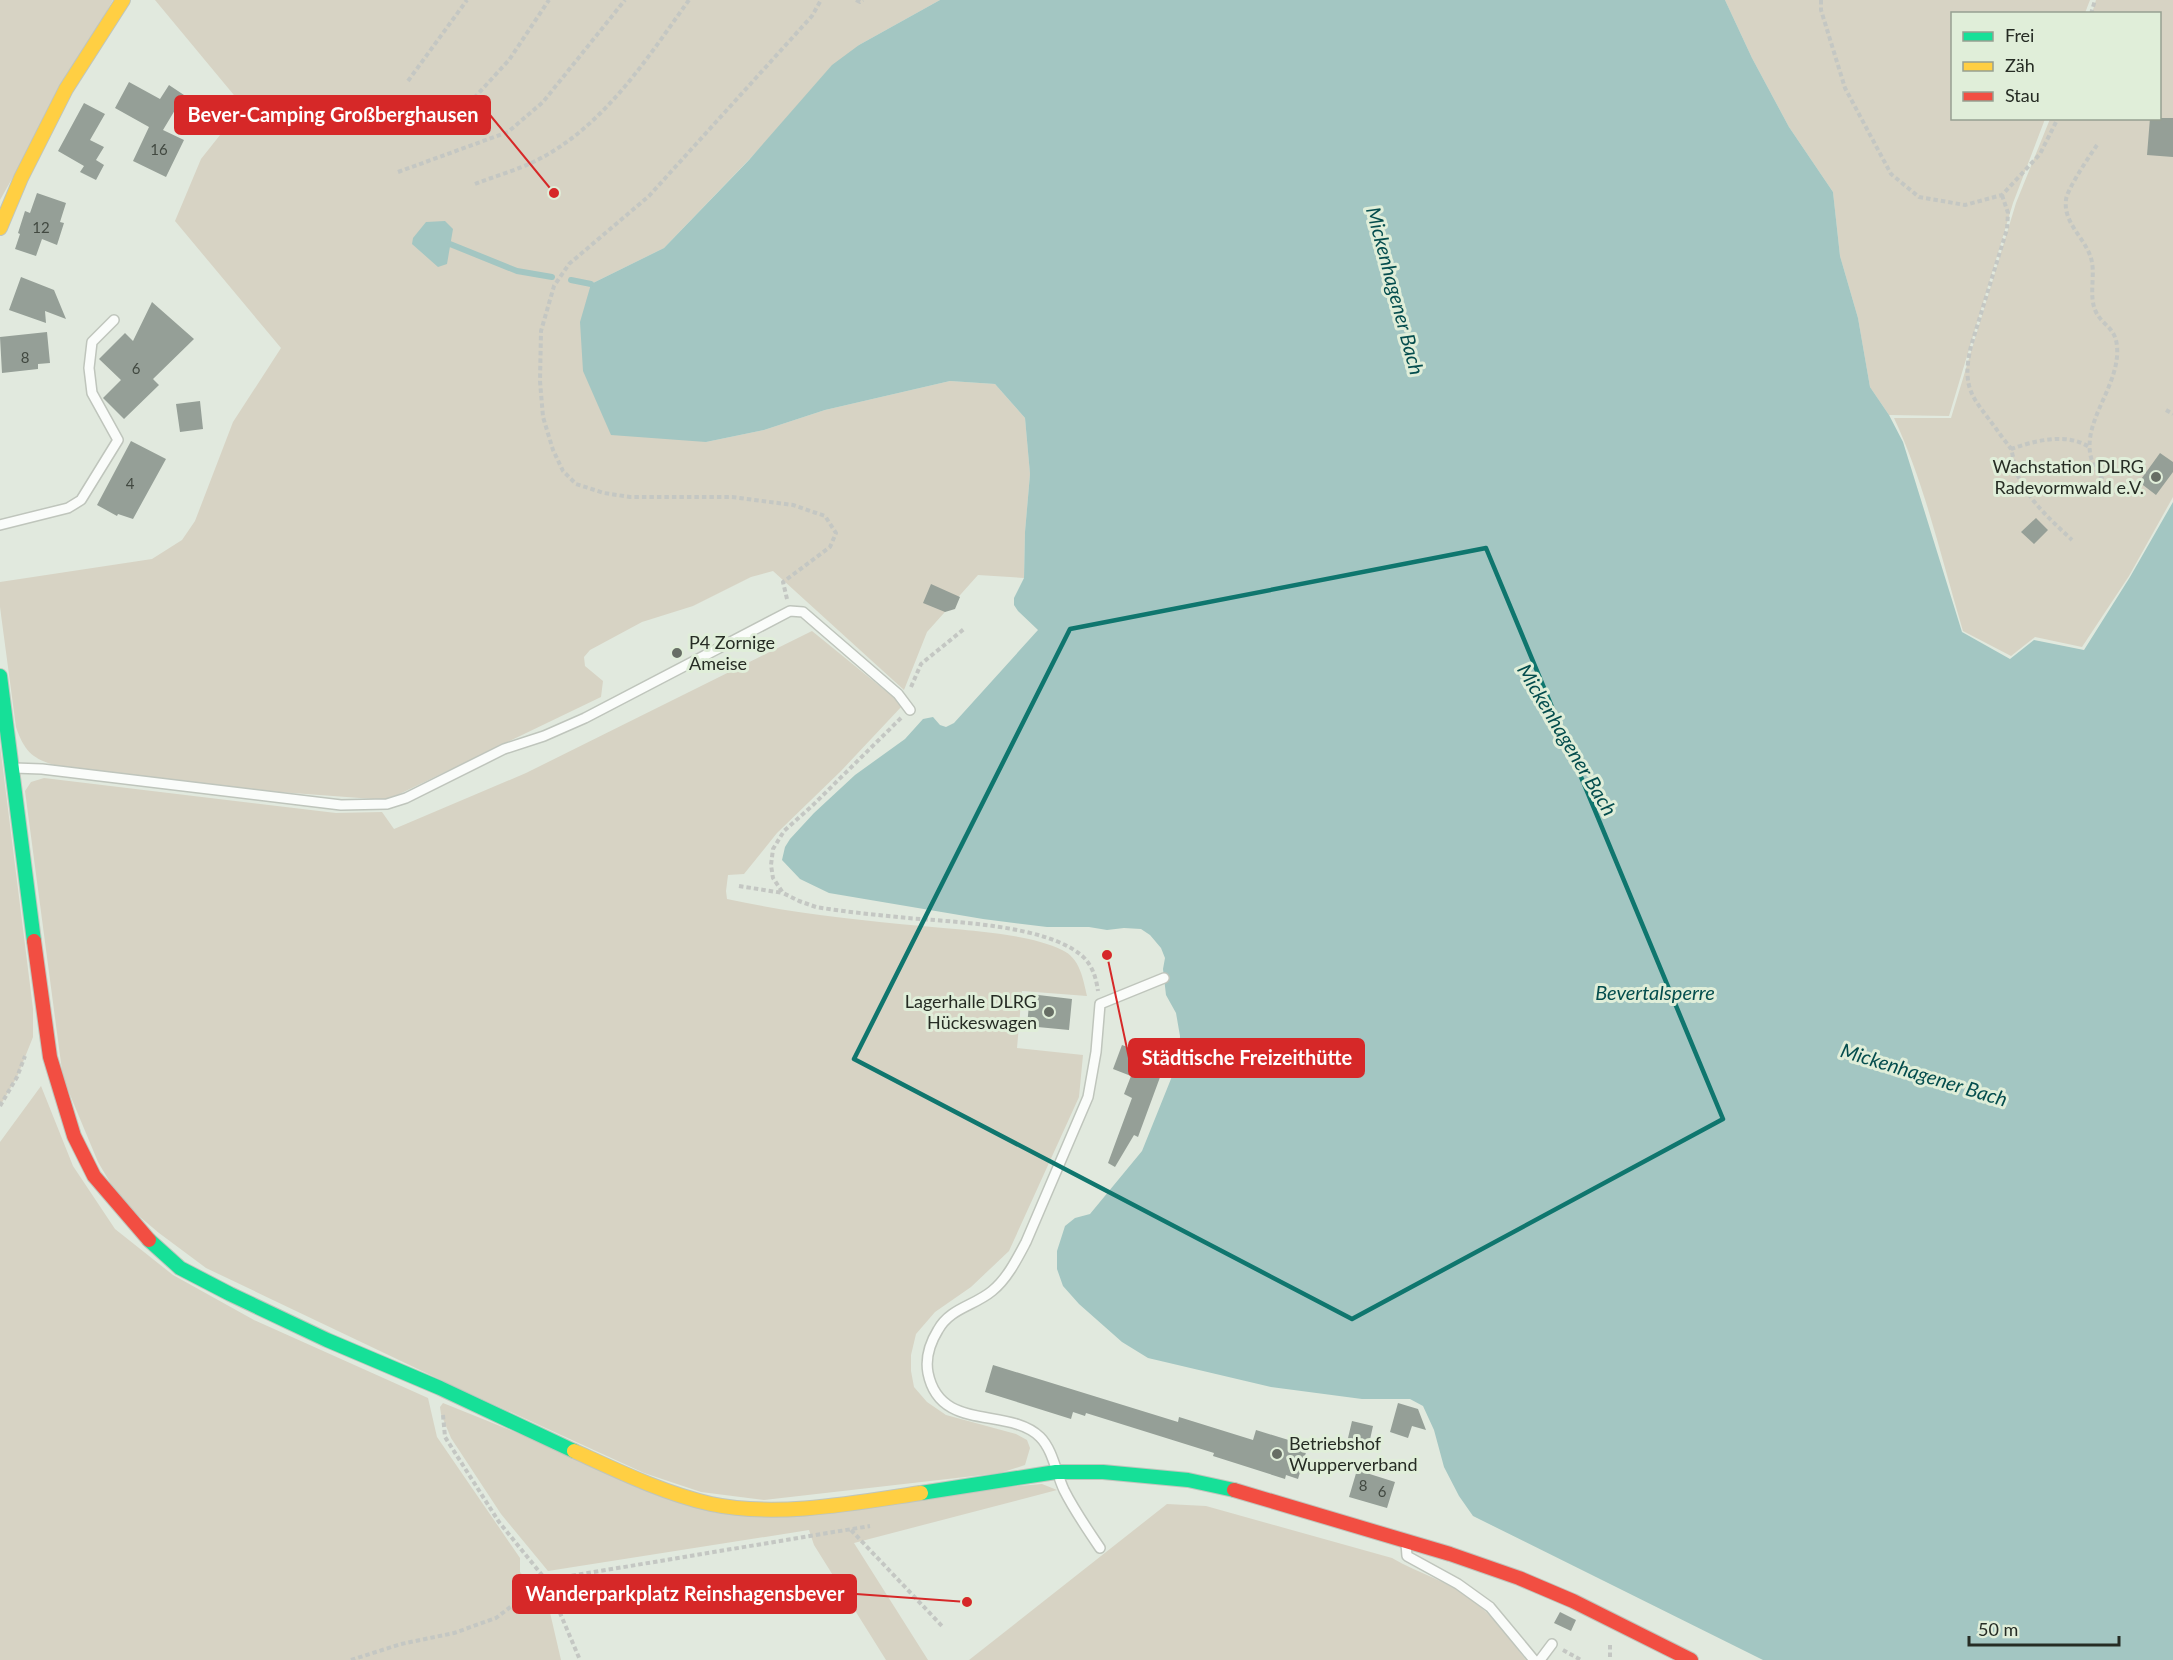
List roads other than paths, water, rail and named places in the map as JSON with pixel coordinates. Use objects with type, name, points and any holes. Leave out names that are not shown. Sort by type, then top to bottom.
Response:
[{"type":"street","points":[[0,228],[21,178],[66,89],[123,0]]},
{"type":"street","points":[[0,676],[50,1057],[74,1136],[94,1176],[140,1232],[180,1268],[327,1340],[440,1388],[630,1477],[675,1494],[712,1504],[749,1509],[791,1509],[1056,1472],[1103,1472],[1188,1480],[1238,1491],[1520,1578],[1574,1601],[1691,1660]]},
{"type":"lane","points":[[0,525],[68,508],[81,500],[118,440],[92,393],[89,368],[92,342],[114,320]]},
{"type":"lane","points":[[12,768],[42,769],[342,805],[387,804],[426,789],[504,749],[544,736],[585,718],[790,611],[803,612],[898,694],[907,706]]},
{"type":"lane","points":[[1101,1548],[1076,1513],[1056,1472],[1047,1444],[1038,1434],[1012,1423],[970,1416],[944,1401],[929,1379],[928,1353],[939,1327],[950,1314],[995,1289],[1021,1251],[1088,1097],[1101,1004],[1164,978]]},
{"type":"lane","points":[[1406,1541],[1407,1556],[1458,1584],[1490,1607],[1534,1660]]},
{"type":"lane","points":[[1540,1660],[1552,1644]]},
{"type":"water","name":"Bevertalsperre","points":[[940,0],[1725,0],[1752,58],[1789,127],[1833,192],[1840,256],[1858,318],[1870,387],[1889,415],[1903,442],[1962,632],[2010,659],[2034,640],[2084,650],[2130,577],[2173,502],[2173,1660],[1763,1660],[1473,1516],[1459,1496],[1444,1467],[1434,1430],[1423,1406],[1410,1399],[1362,1399],[1271,1387],[1148,1358],[1122,1342],[1079,1304],[1063,1286],[1057,1269],[1057,1251],[1065,1226],[1075,1218],[1090,1214],[1142,1151],[1179,1059],[1180,1036],[1176,1013],[1166,995],[1163,969],[1165,958],[1161,948],[1150,935],[1141,929],[1047,927],[983,919],[829,893],[800,879],[782,860],[785,847],[790,839],[855,775],[905,739],[923,719],[933,717],[940,725],[946,727],[954,723],[1038,630],[1014,605],[1014,598],[1024,578],[1030,474],[1025,418],[995,384],[950,381],[825,410],[764,430],[706,442],[611,435],[583,371],[580,322],[591,284],[664,248],[749,160],[832,65],[859,45]]},
{"type":"water","points":[[445,221],[453,229],[447,264],[438,267],[412,244],[413,238],[426,222]]},
{"type":"waterway","points":[[450,244],[517,271],[552,277]]},
{"type":"waterway","points":[[571,280],[591,284]]},
{"type":"place","name":"Bever-Camping Großberghausen","points":[[554,193]]},
{"type":"place","name":"Wachstation DLRG Radevormwald e.V.","points":[[2156,477]]},
{"type":"place","name":"P4 Zornige Ameise","points":[[677,653]]},
{"type":"place","name":"Städtische Freizeithütte","points":[[1107,955]]},
{"type":"place","name":"Lagerhalle DLRG Hückeswagen","points":[[1049,1012]]},
{"type":"place","name":"Betriebshof Wupperverband","points":[[1277,1454]]},
{"type":"place","name":"Wanderparkplatz Reinshagensbever","points":[[967,1602]]},
{"type":"water label","name":"Mickenhagener Bach","points":[[1395,291]]},
{"type":"water label","name":"Mickenhagener Bach","points":[[1567,740]]},
{"type":"water label","name":"Mickenhagener Bach","points":[[1924,1075]]}]
